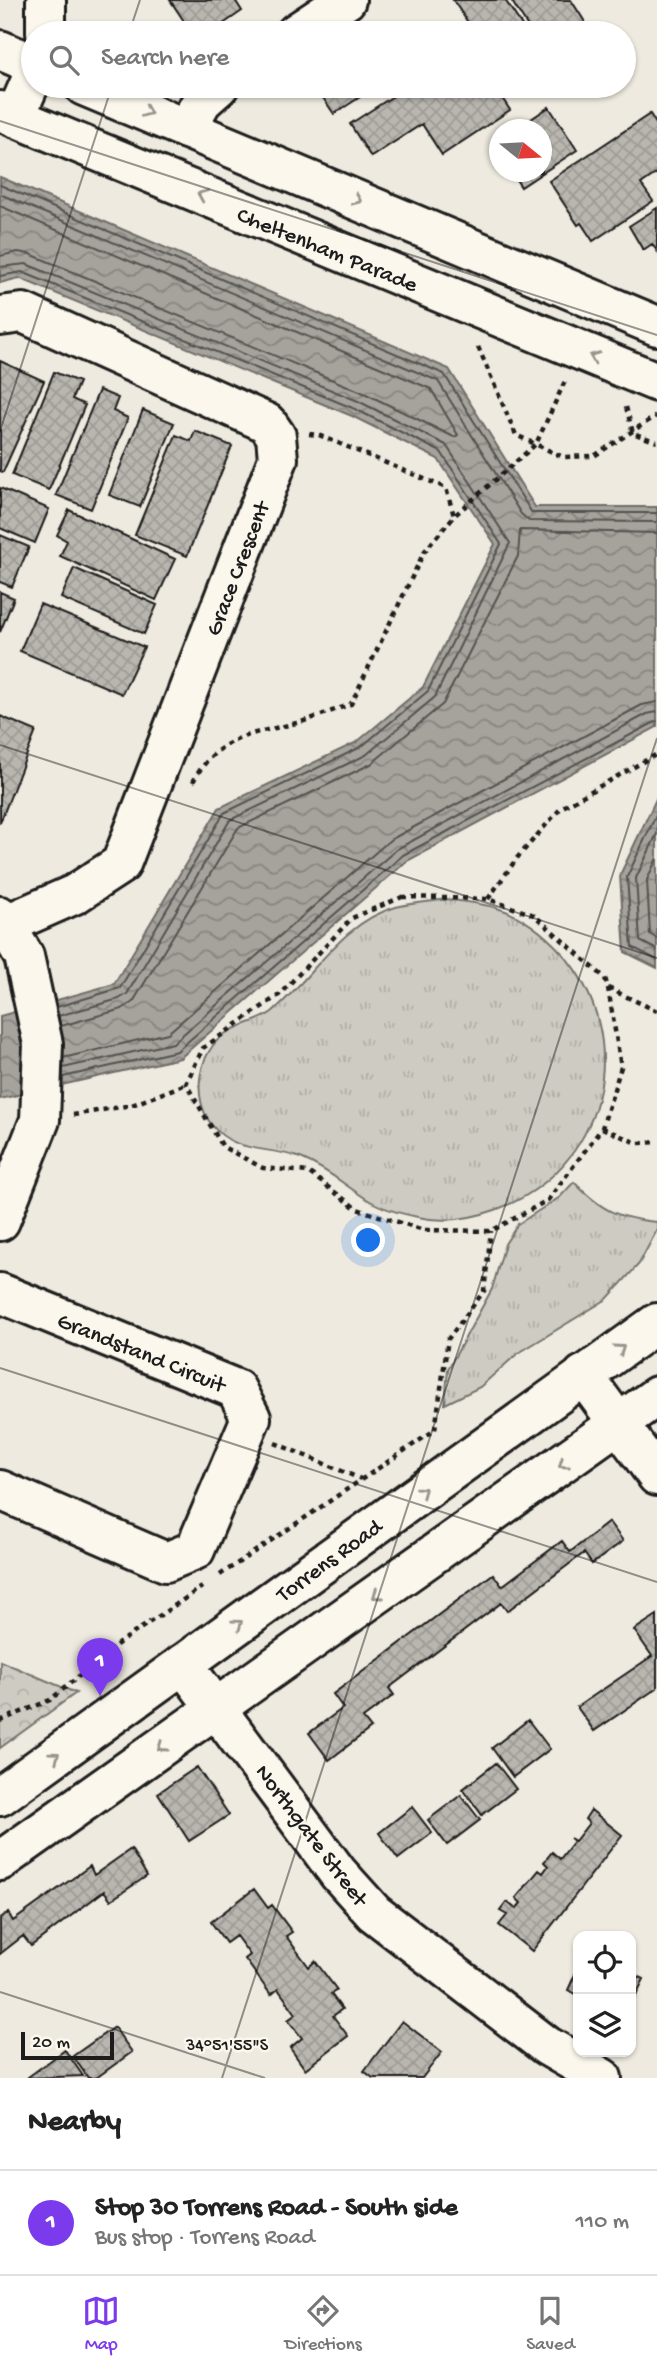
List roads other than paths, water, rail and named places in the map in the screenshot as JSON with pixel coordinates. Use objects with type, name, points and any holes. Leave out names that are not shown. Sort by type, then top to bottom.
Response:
[{"type":"main road","points":[[46,0],[46,21]]},
{"type":"main road","points":[[314,21],[346,0]]},
{"type":"main road","points":[[0,50],[21,59]]},
{"type":"main road","points":[[8,114],[21,94]]},
{"type":"main road","points":[[113,98],[657,326]]},
{"type":"main road","points":[[187,128],[205,98]]},
{"type":"main road","name":"Cheltenham Parade","points":[[8,114],[657,382]]},
{"type":"main road","name":"Grace Crescent","points":[[0,316],[23,313],[267,423],[276,436],[278,459],[121,864],[75,894],[4,920]]},
{"type":"main road","points":[[0,1221],[38,1124],[43,1044],[24,956],[4,920]]},
{"type":"main road","name":"Grandstand Circuit","points":[[0,1293],[236,1389],[251,1418],[195,1550],[166,1562],[0,1490]]},
{"type":"main road","name":"Torrens Road","points":[[0,1796],[657,1323]]},
{"type":"main road","points":[[583,1375],[657,1476]]},
{"type":"main road","points":[[0,1861],[657,1396]]},
{"type":"main road","name":"Northgate Street","points":[[183,1664],[338,1873],[373,1913],[547,2046],[602,2078]]},
{"type":"water","points":[[0,177],[449,369],[535,507],[657,507],[657,727],[407,861],[180,1058],[0,1099],[0,1016],[114,984],[219,808],[357,742],[423,687],[495,544],[438,459],[352,416],[19,278],[0,283]]},
{"type":"water","points":[[657,797],[657,968],[625,952],[620,875]]},
{"type":"place","name":"Stop 30 Torrens Road - South side","points":[[100,1696]]}]
